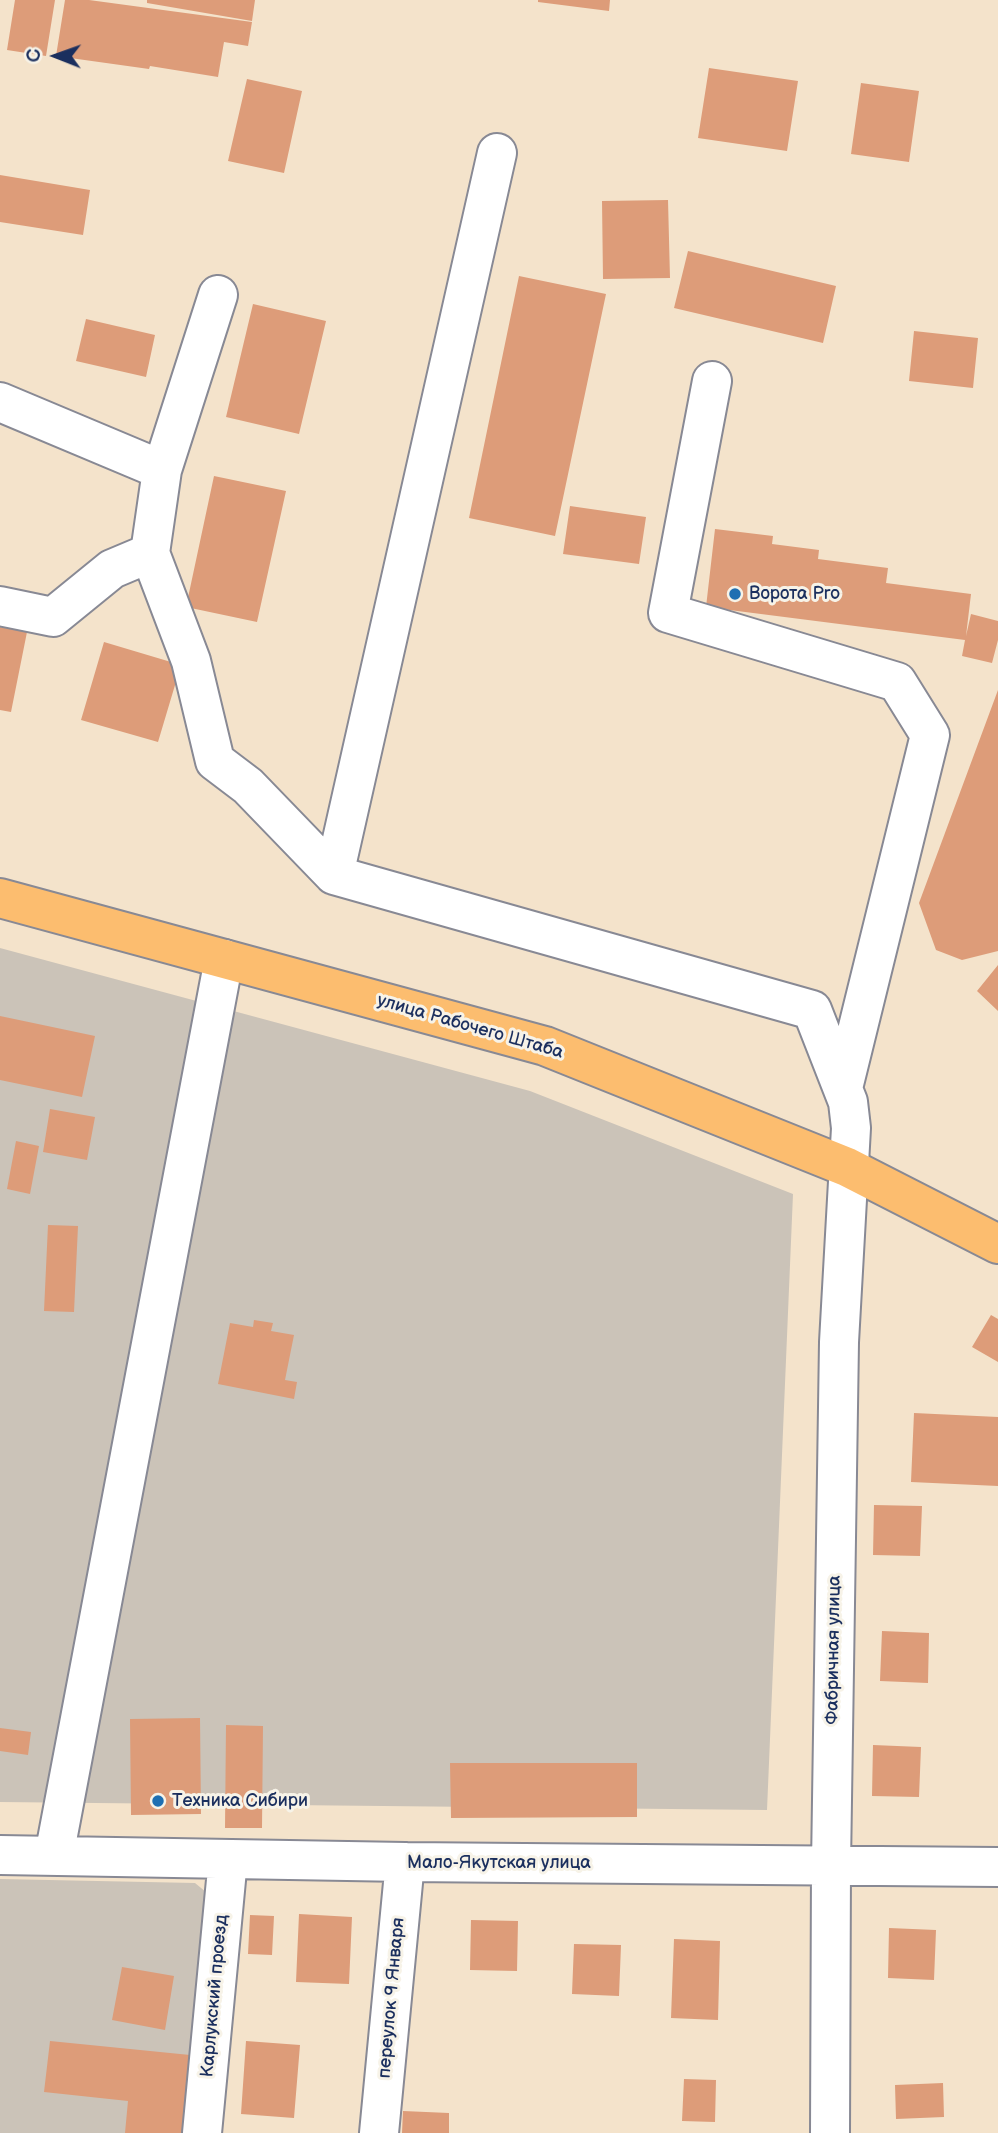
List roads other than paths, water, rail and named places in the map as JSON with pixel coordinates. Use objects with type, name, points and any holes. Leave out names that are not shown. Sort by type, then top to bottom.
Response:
[{"type":"main road","name":"улица Рабочего Штаба","points":[[0,898],[545,1046],[847,1167],[998,1244]]},
{"type":"street","points":[[334,875],[497,153]]},
{"type":"street","points":[[218,295],[162,470],[150,553],[191,661],[215,761],[248,786],[334,875],[812,1010],[843,1088]]},
{"type":"street","points":[[712,381],[668,613],[897,682],[930,735],[843,1088]]},
{"type":"street","points":[[0,402],[162,470]]},
{"type":"street","points":[[0,606],[53,617],[112,569],[150,553]]},
{"type":"street","points":[[54,1856],[224,959]]},
{"type":"street","name":"Фабричная улица","points":[[830,2133],[839,1342],[850,1128],[848,1102],[843,1088]]},
{"type":"street","name":"Мало-Якутская улица","points":[[0,1855],[405,1862],[998,1867]]},
{"type":"street","name":"Карлукский проезд","points":[[202,2133],[228,1859]]},
{"type":"street","name":"переулок 9 Января","points":[[379,2133],[405,1862]]},
{"type":"place","name":"Ворота Pro","points":[[735,594]]},
{"type":"place","name":"Техника Сибири","points":[[158,1801]]}]
